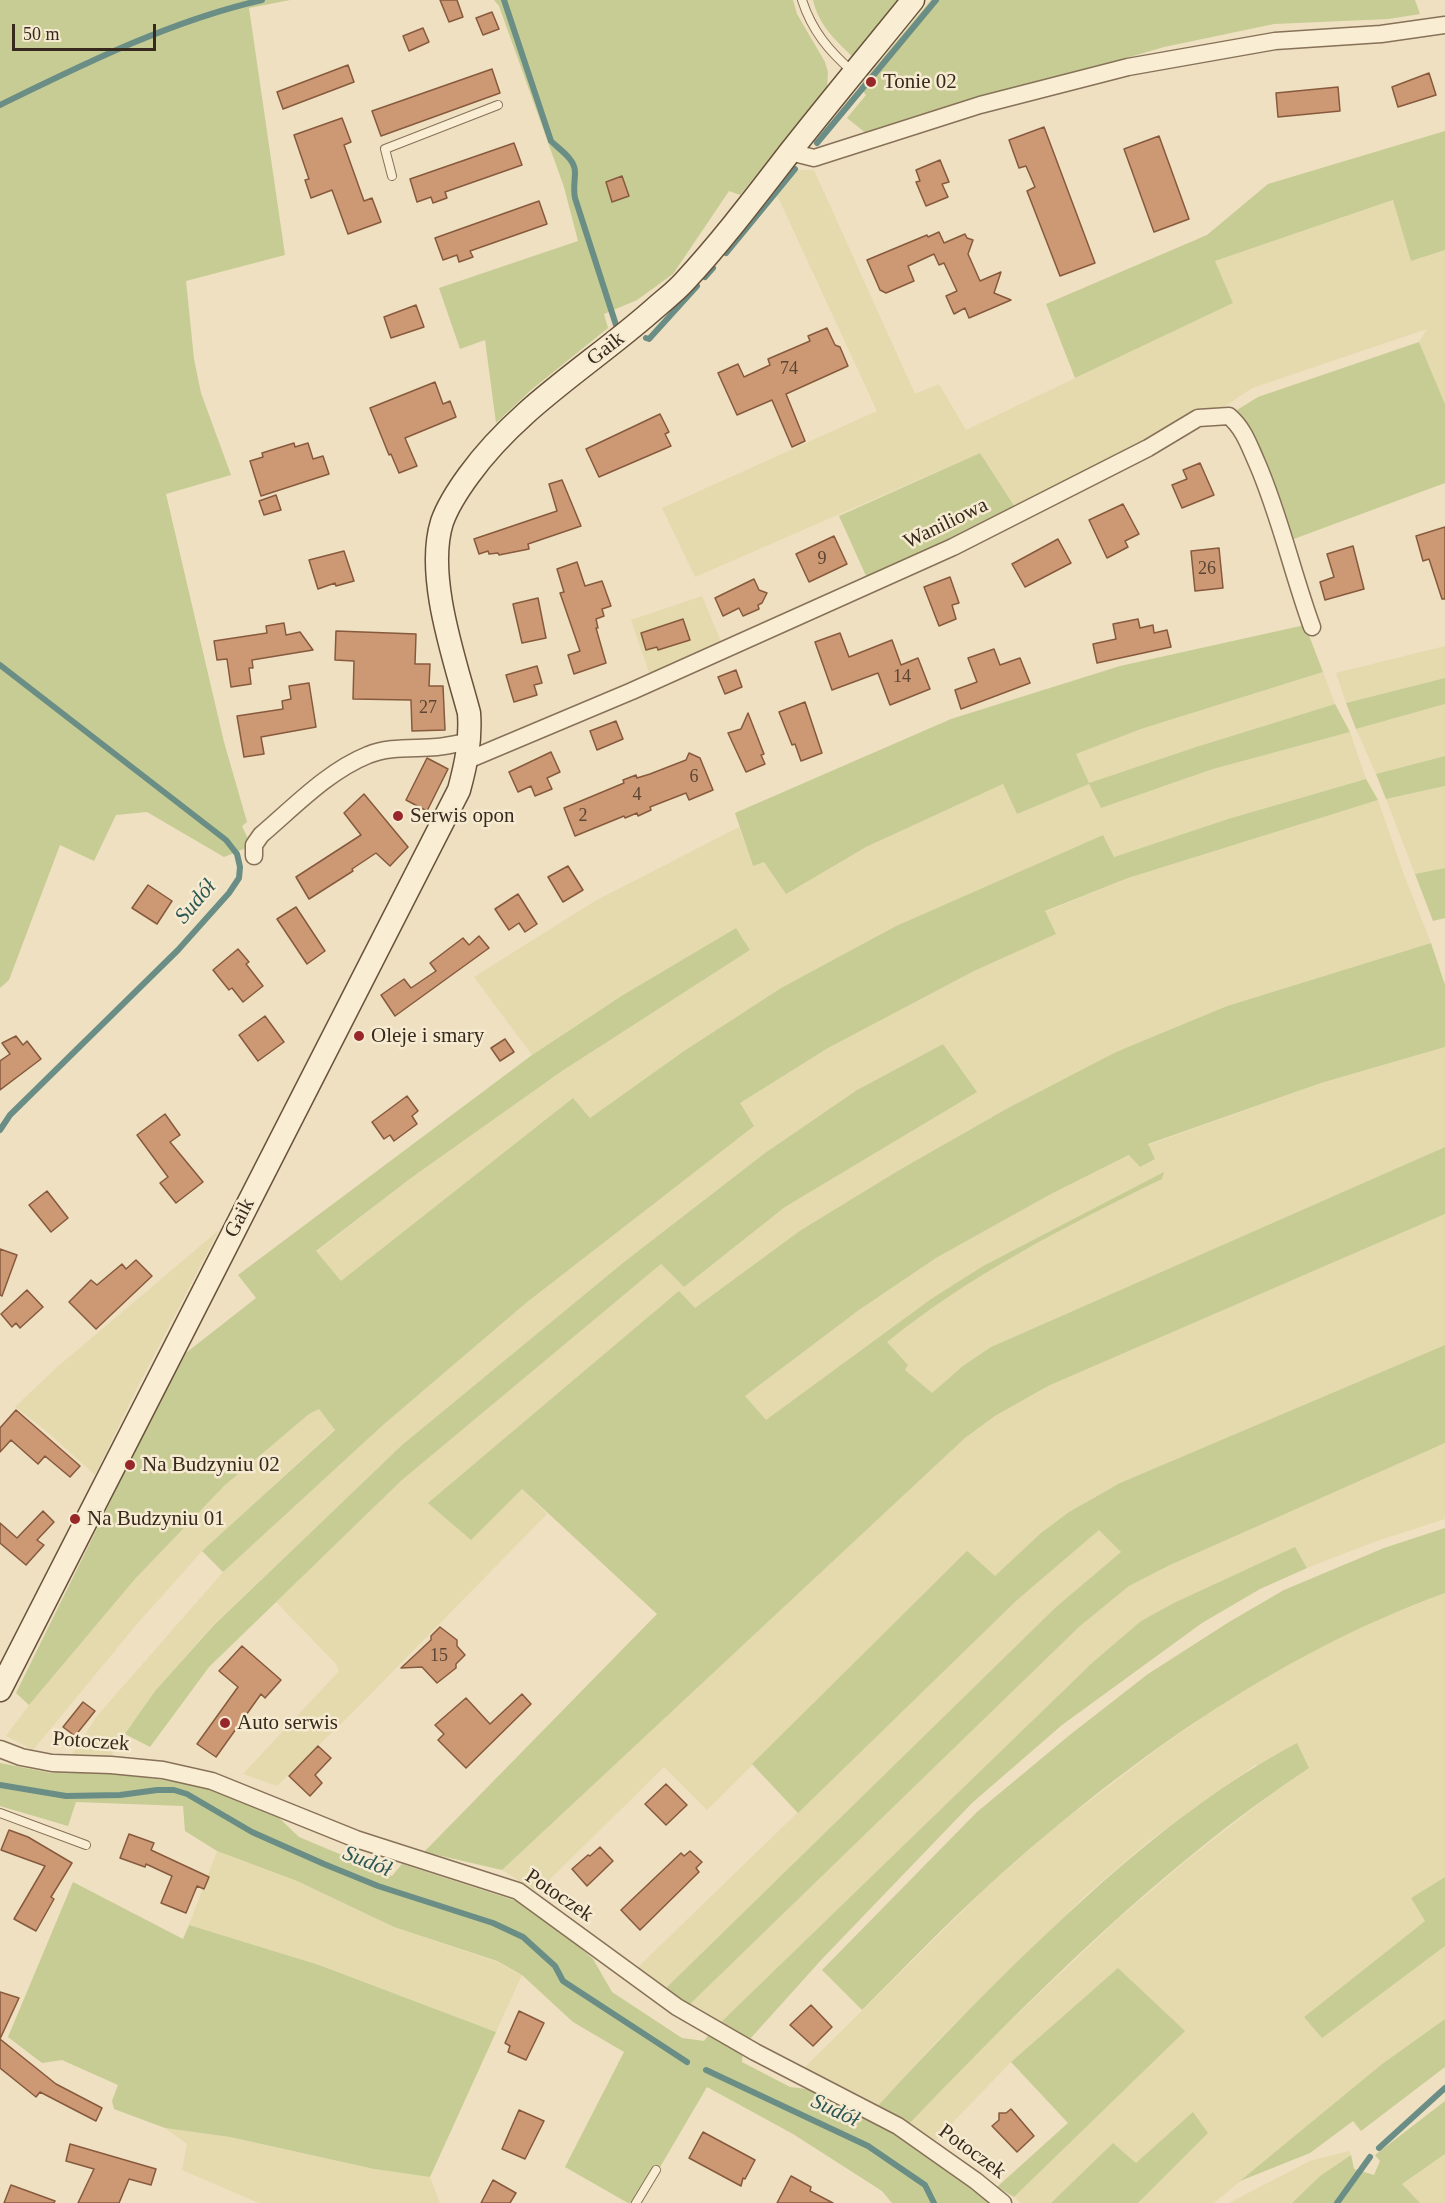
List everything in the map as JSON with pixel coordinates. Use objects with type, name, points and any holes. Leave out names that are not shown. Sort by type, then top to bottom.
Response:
[{"type":"street","name":"Gaik","points":[[0,1690],[459,790],[468,751],[469,713],[441,598],[437,567],[442,524],[456,493],[498,438],[535,404],[639,322],[683,284],[753,202],[790,152],[913,0]]},
{"type":"street","points":[[790,152],[814,158],[980,105],[1128,67],[1275,41],[1381,34],[1445,26]]},
{"type":"street","name":"Waniliowa","points":[[468,751],[632,691],[953,547],[1148,448],[1198,418],[1229,416],[1240,426],[1272,499],[1312,627]]},
{"type":"street","points":[[254,856],[254,845],[261,834],[322,783],[348,765],[370,754],[402,748],[439,747],[468,751]]},
{"type":"street","name":"Potoczek","points":[[0,1749],[21,1757],[52,1762],[163,1770],[212,1781],[356,1839],[424,1863],[518,1891],[677,2007],[755,2052],[898,2126],[1004,2203]]},
{"type":"lane","points":[[802,0],[812,25],[824,44],[854,73]]},
{"type":"lane","points":[[392,177],[385,149],[498,105]]},
{"type":"lane","points":[[0,1813],[86,1845]]},
{"type":"lane","points":[[636,2203],[656,2170]]},
{"type":"shaded area","points":[[799,170],[814,170],[915,394],[939,384],[966,430],[1233,303],[1215,261],[1394,200],[1411,261],[1445,250],[1445,404],[1419,342],[1427,329],[1252,388],[1218,411],[1017,509],[980,453],[695,577],[662,508],[877,411],[777,195]]},
{"type":"shaded area","points":[[702,596],[722,644],[651,678],[631,620]]},
{"type":"shaded area","points":[[1445,646],[1445,678],[1346,703],[1336,673]]},
{"type":"shaded area","points":[[1323,672],[1335,704],[1089,783],[1101,808],[1213,769],[1350,732],[1366,779],[1228,819],[1114,857],[1103,835],[896,926],[781,988],[684,1051],[590,1118],[573,1098],[341,1282],[316,1252],[411,1178],[562,1071],[750,950],[736,928],[623,995],[532,1055],[474,977],[595,901],[739,827],[753,866],[763,861],[786,893],[866,847],[1003,784],[1017,814],[1088,784],[1076,754],[1141,729]]},
{"type":"shaded area","points":[[1445,704],[1445,756],[1376,774],[1356,729]]},
{"type":"shaded area","points":[[1445,786],[1445,868],[1415,874],[1386,799]]},
{"type":"shaded area","points":[[1378,800],[1431,943],[1227,1006],[1116,1052],[1008,1108],[801,1230],[695,1309],[679,1291],[522,1489],[547,1514],[359,1706],[277,1786],[243,1774],[339,1671],[336,1664],[276,1602],[402,1480],[661,1264],[684,1287],[785,1207],[976,1092],[943,1044],[857,1090],[765,1153],[624,1262],[402,1445],[213,1625],[155,1691],[108,1760],[71,1756],[97,1716],[223,1572],[383,1425],[526,1303],[753,1126],[739,1103],[828,1048],[974,971],[1055,934],[1045,912],[1128,878]]},
{"type":"shaded area","points":[[1445,1047],[1445,1147],[991,1347],[964,1365],[932,1394],[905,1370],[908,1365],[886,1342],[935,1304],[987,1271],[1070,1224],[1162,1179],[1163,1173],[983,1266],[931,1299],[766,1421],[745,1396],[859,1310],[936,1258],[1051,1194],[1130,1155],[1140,1167],[1155,1159],[1148,1145],[1321,1083]]},
{"type":"shaded area","points":[[1445,1214],[1445,1345],[1120,1483],[1069,1512],[1041,1533],[995,1577],[967,1552],[707,1810],[664,1767],[537,1892],[502,1870],[965,1438],[995,1416],[1048,1386]]},
{"type":"shaded area","points":[[219,1230],[136,1390],[95,1475],[45,1430],[15,1407],[55,1369]]},
{"type":"shaded area","points":[[319,1409],[335,1429],[202,1551],[137,1624],[33,1750],[6,1736],[29,1705],[135,1579],[224,1486],[309,1414]]},
{"type":"shaded area","points":[[1445,1443],[1445,1519],[1374,1542],[1307,1568],[1295,1548],[1141,1621],[1093,1662],[719,2024],[688,2006],[1080,1626],[1129,1586],[1170,1565]]},
{"type":"shaded area","points":[[1099,1529],[1121,1552],[1056,1607],[663,1991],[635,1970],[1016,1601]]},
{"type":"shaded area","points":[[1445,1593],[1445,1877],[1411,1898],[1425,1921],[1304,2017],[1322,2037],[1445,1946],[1445,2019],[1382,2064],[1214,2203],[1138,2203],[1207,2133],[1136,2163],[1113,2143],[1051,2203],[1021,2203],[1014,2197],[1184,2031],[1118,1968],[1011,2062],[934,2142],[908,2125],[989,2041],[1118,1919],[1187,1860],[1278,1789],[1309,1768],[1255,1765],[1149,1841],[1085,1896],[936,2042],[877,2107],[801,2071],[987,1887],[1054,1828],[1163,1745],[1231,1698],[1308,1653],[1354,1629]]},
{"type":"shaded area","points":[[217,1851],[297,1881],[394,1927],[497,1962],[522,1975],[496,2032],[319,1965],[189,1925]]},
{"type":"shaded area","points":[[165,2128],[230,2137],[374,2169],[430,2177],[440,2203],[259,2203],[182,2170],[187,2144]]},
{"type":"shaded area","points":[[1349,2151],[1351,2155],[1320,2176],[1292,2203],[1229,2203],[1310,2161]]},
{"type":"shaded area","points":[[1445,2154],[1445,2203],[1420,2203],[1402,2184]]},
{"type":"green space","points":[[0,0],[290,0],[249,8],[285,255],[186,281],[194,359],[201,393],[231,475],[166,494],[224,742],[247,822],[242,826],[248,839],[246,848],[224,857],[147,812],[116,815],[94,861],[60,845],[9,980],[0,988]]},
{"type":"green space","points":[[494,0],[793,0],[797,14],[825,62],[828,72],[827,88],[740,195],[729,191],[673,274],[637,300],[604,314],[608,328],[531,390],[496,423],[485,340],[460,349],[439,288],[578,241],[564,187],[499,6]]},
{"type":"green space","points":[[813,0],[899,0],[853,57],[823,24]]},
{"type":"green space","points":[[931,0],[1415,0],[1420,14],[1388,19],[1274,24],[1164,47],[867,134],[847,118],[866,95],[859,87]]},
{"type":"green space","points":[[1445,131],[1445,250],[1411,261],[1393,200],[1215,261],[1233,303],[1075,378],[1046,304],[1207,235],[1268,184]]},
{"type":"green space","points":[[1419,342],[1445,404],[1445,483],[1291,540],[1279,499],[1237,410],[1258,397]]},
{"type":"green space","points":[[980,453],[1017,510],[867,578],[839,516]]},
{"type":"green space","points":[[1305,625],[1323,672],[1141,729],[1076,754],[1089,783],[1335,704],[1350,732],[1213,769],[1101,808],[1089,784],[1017,814],[1003,784],[866,847],[786,894],[764,862],[753,866],[735,813],[951,719],[1120,666]]},
{"type":"green space","points":[[1445,678],[1445,704],[1356,729],[1346,703]]},
{"type":"green space","points":[[1445,756],[1445,786],[1386,799],[1376,774]]},
{"type":"green space","points":[[1366,779],[1378,800],[1128,878],[1045,911],[1056,934],[974,971],[828,1048],[740,1103],[754,1126],[526,1303],[383,1425],[223,1572],[202,1551],[335,1430],[319,1409],[309,1414],[224,1486],[135,1579],[29,1705],[16,1693],[182,1356],[256,1298],[238,1275],[532,1055],[623,995],[736,928],[750,950],[562,1071],[411,1178],[316,1251],[341,1281],[573,1098],[590,1118],[684,1051],[781,988],[896,926],[1103,835],[1114,857],[1228,819]]},
{"type":"green space","points":[[1445,868],[1445,918],[1433,921],[1415,874]]},
{"type":"green space","points":[[1431,943],[1445,985],[1445,1047],[1321,1083],[1148,1144],[1155,1159],[1140,1167],[1129,1155],[1051,1194],[936,1258],[859,1310],[745,1396],[766,1420],[931,1299],[983,1266],[1164,1172],[1162,1179],[1020,1253],[919,1317],[887,1342],[908,1365],[905,1370],[932,1393],[964,1365],[991,1347],[1445,1147],[1445,1214],[1048,1386],[995,1416],[965,1438],[502,1870],[424,1852],[657,1614],[522,1489],[471,1540],[428,1503],[679,1291],[695,1308],[801,1230],[901,1169],[1008,1108],[1116,1052],[1227,1006]]},
{"type":"green space","points":[[943,1044],[977,1092],[785,1207],[684,1287],[661,1264],[402,1480],[209,1667],[150,1747],[125,1734],[155,1691],[214,1625],[402,1445],[624,1262],[765,1153],[857,1090]]},
{"type":"green space","points":[[1445,1345],[1445,1443],[1170,1565],[1129,1586],[1080,1626],[688,2006],[663,1991],[1056,1607],[1121,1552],[1099,1530],[1016,1601],[798,1813],[752,1764],[967,1551],[995,1576],[1041,1533],[1069,1512],[1120,1483]]},
{"type":"green space","points":[[1445,1528],[1445,1593],[1382,1618],[1320,1648],[1203,1717],[1147,1756],[1040,1840],[989,1885],[862,2010],[822,1970],[977,1812],[1148,1674],[1284,1590],[1384,1548]]},
{"type":"green space","points":[[1295,1547],[1307,1568],[1260,1589],[1202,1623],[1062,1725],[972,1803],[822,1959],[750,2039],[719,2024],[1093,1662],[1141,1621],[1176,1602]]},
{"type":"green space","points":[[1297,1743],[1309,1768],[1254,1806],[1201,1847],[1099,1935],[908,2125],[877,2107],[1001,1978],[1117,1870],[1221,1789]]},
{"type":"green space","points":[[0,1763],[51,1773],[78,1769],[195,1784],[278,1817],[299,1837],[392,1876],[402,1864],[532,1906],[593,1959],[612,1992],[682,2038],[704,2041],[710,2033],[743,2052],[742,2062],[790,2087],[806,2089],[869,2116],[939,2162],[994,2203],[892,2203],[882,2191],[793,2134],[707,2087],[639,2203],[628,2203],[565,2167],[624,2052],[573,2022],[522,1975],[497,1961],[394,1927],[297,1881],[217,1851],[185,1831],[183,1806],[76,1802],[68,1826],[0,1806]]},
{"type":"green space","points":[[1445,1877],[1445,1946],[1322,2038],[1304,2017],[1425,1921],[1411,1898]]},
{"type":"green space","points":[[73,1882],[183,1939],[189,1925],[319,1965],[496,2032],[430,2177],[374,2169],[230,2137],[165,2128],[114,2109],[112,2101],[118,2085],[62,2060],[42,2063],[8,2037]]},
{"type":"green space","points":[[1118,1968],[1185,2031],[1014,2197],[997,2187],[1068,2123],[1011,2062]]},
{"type":"green space","points":[[1445,2019],[1445,2067],[1361,2131],[1353,2121],[1310,2153],[1240,2181],[1382,2064]]},
{"type":"green space","points":[[1445,2101],[1445,2154],[1402,2184],[1420,2203],[1292,2203],[1320,2176],[1351,2155],[1354,2169],[1374,2175],[1380,2161],[1375,2155]]},
{"type":"green space","points":[[1193,2112],[1208,2133],[1138,2203],[1051,2203],[1113,2143],[1136,2163]]},
{"type":"building","points":[[440,0],[457,0],[463,17],[449,22]]},
{"type":"building","points":[[492,12],[499,29],[483,35],[476,18]]},
{"type":"building","points":[[423,28],[429,42],[409,51],[403,36]]},
{"type":"building","points":[[348,65],[354,82],[283,109],[277,92]]},
{"type":"building","points":[[492,69],[500,93],[381,136],[372,111]]},
{"type":"building","points":[[1429,73],[1436,95],[1398,107],[1392,87]]},
{"type":"building","points":[[1338,87],[1340,111],[1278,117],[1276,93]]},
{"type":"building","points":[[342,118],[351,142],[344,145],[364,201],[372,198],[381,222],[348,234],[332,190],[311,198],[305,180],[309,179],[294,135]]},
{"type":"building","points":[[1044,127],[1095,263],[1060,276],[1027,191],[1035,187],[1026,166],[1019,168],[1009,140]]},
{"type":"building","points":[[1159,136],[1189,219],[1154,232],[1124,149]]},
{"type":"building","points":[[514,143],[522,165],[445,192],[447,198],[433,203],[431,197],[417,202],[410,179]]},
{"type":"building","points":[[940,160],[949,182],[942,184],[948,197],[926,206],[916,182],[920,181],[916,170]]},
{"type":"building","points":[[622,176],[629,196],[612,202],[606,182]]},
{"type":"building","points":[[539,201],[547,224],[470,251],[473,257],[459,262],[457,255],[443,260],[435,238]]},
{"type":"building","points":[[939,232],[944,243],[965,234],[967,238],[973,240],[968,254],[980,281],[1001,272],[994,293],[1011,300],[969,318],[965,308],[954,314],[946,296],[957,291],[944,263],[939,265],[934,254],[908,266],[914,281],[886,293],[880,290],[867,260]]},
{"type":"building","points":[[416,305],[424,327],[391,338],[384,317]]},
{"type":"building","points":[[827,328],[835,345],[840,347],[848,366],[786,394],[805,441],[792,447],[772,400],[737,415],[718,373],[738,364],[744,377],[770,365],[768,359],[810,341],[808,336]]},
{"type":"building","points":[[435,382],[443,404],[450,401],[456,417],[405,438],[417,466],[399,473],[370,408]]},
{"type":"building","points":[[660,414],[669,432],[665,434],[671,446],[599,477],[586,449]]},
{"type":"building","points":[[294,443],[295,447],[308,443],[313,459],[323,456],[329,474],[261,496],[250,461],[263,457],[262,453]]},
{"type":"building","points":[[1200,463],[1214,495],[1182,508],[1172,485],[1187,479],[1183,470]]},
{"type":"building","points":[[562,480],[581,526],[528,544],[529,549],[499,555],[498,553],[489,554],[488,551],[479,554],[474,539],[557,511],[549,484]]},
{"type":"building","points":[[276,495],[281,510],[264,515],[259,501]]},
{"type":"building","points":[[1123,504],[1139,534],[1125,541],[1128,547],[1107,558],[1089,520]]},
{"type":"building","points":[[1445,527],[1445,599],[1442,599],[1429,559],[1423,561],[1416,536]]},
{"type":"building","points":[[834,536],[847,564],[809,582],[796,554]]},
{"type":"building","points":[[1058,539],[1071,563],[1025,587],[1012,564]]},
{"type":"building","points":[[1353,546],[1364,589],[1325,600],[1320,582],[1334,577],[1327,554]]},
{"type":"building","points":[[1219,548],[1223,588],[1195,591],[1191,551]]},
{"type":"building","points":[[344,551],[354,581],[336,586],[335,583],[318,589],[309,560]]},
{"type":"building","points":[[577,562],[585,586],[602,581],[611,606],[602,609],[604,616],[596,619],[598,628],[596,628],[606,663],[574,674],[568,655],[580,651],[560,593],[564,592],[557,569]]},
{"type":"building","points":[[950,577],[959,603],[952,605],[956,619],[939,626],[924,587]]},
{"type":"building","points":[[754,579],[759,590],[767,593],[762,603],[758,605],[759,609],[743,616],[739,608],[723,616],[715,598]]},
{"type":"building","points":[[538,598],[546,638],[522,643],[513,604]]},
{"type":"building","points":[[683,619],[690,640],[658,650],[657,647],[646,650],[641,633]]},
{"type":"building","points":[[1138,619],[1140,628],[1153,625],[1154,633],[1167,630],[1171,647],[1097,663],[1093,644],[1116,639],[1113,624]]},
{"type":"building","points":[[284,623],[286,635],[300,632],[313,650],[252,660],[253,668],[249,668],[251,684],[231,687],[227,659],[217,660],[214,641],[267,633],[266,626]]},
{"type":"building","points":[[336,631],[416,634],[415,664],[430,664],[429,686],[443,686],[445,730],[412,731],[411,700],[353,699],[354,661],[335,660]]},
{"type":"building","points":[[840,633],[849,657],[892,640],[901,665],[918,658],[930,689],[890,705],[878,673],[832,690],[815,642]]},
{"type":"building","points":[[994,649],[1000,665],[1020,658],[1030,683],[961,709],[955,690],[977,682],[968,658]]},
{"type":"building","points":[[537,666],[542,683],[534,685],[537,695],[514,702],[506,675]]},
{"type":"building","points":[[736,670],[742,687],[725,694],[718,677]]},
{"type":"building","points":[[309,683],[316,727],[261,737],[264,754],[244,757],[237,716],[283,709],[282,701],[291,699],[289,686]]},
{"type":"building","points":[[805,702],[822,753],[801,761],[779,712]]},
{"type":"building","points":[[748,713],[764,754],[761,755],[765,764],[746,772],[728,733],[741,729]]},
{"type":"building","points":[[616,721],[623,739],[597,750],[590,731]]},
{"type":"building","points":[[551,752],[560,772],[547,778],[552,789],[535,796],[531,786],[518,792],[509,772]]},
{"type":"building","points":[[689,753],[700,758],[713,790],[689,800],[686,793],[650,807],[651,810],[638,816],[637,813],[625,818],[624,816],[575,836],[564,808],[624,783],[623,780],[636,775],[637,778],[650,774],[686,760]]},
{"type":"building","points":[[427,758],[448,769],[427,811],[406,800]]},
{"type":"building","points":[[364,794],[408,847],[390,866],[376,853],[352,869],[353,871],[309,899],[296,877],[361,835],[344,813]]},
{"type":"building","points":[[568,866],[583,890],[563,902],[548,877]]},
{"type":"building","points":[[148,885],[172,901],[157,924],[132,908]]},
{"type":"building","points":[[518,894],[537,924],[525,932],[519,923],[509,930],[495,909]]},
{"type":"building","points":[[296,907],[325,951],[307,964],[277,919]]},
{"type":"building","points":[[479,936],[489,948],[395,1016],[381,995],[404,979],[411,988],[436,971],[430,963],[463,938],[469,945]]},
{"type":"building","points":[[238,949],[249,962],[246,964],[263,986],[243,1002],[232,988],[229,990],[213,970]]},
{"type":"building","points":[[265,1016],[284,1042],[258,1061],[239,1035]]},
{"type":"building","points":[[16,1036],[23,1045],[27,1041],[41,1059],[0,1090],[0,1061],[10,1054],[2,1043]]},
{"type":"building","points":[[505,1039],[514,1052],[500,1061],[491,1048]]},
{"type":"building","points":[[407,1096],[418,1111],[412,1116],[417,1124],[394,1141],[390,1135],[384,1139],[372,1122]]},
{"type":"building","points":[[165,1114],[180,1135],[170,1142],[203,1182],[176,1203],[160,1183],[168,1177],[137,1135]]},
{"type":"building","points":[[47,1191],[68,1218],[51,1232],[29,1205]]},
{"type":"building","points":[[0,1249],[17,1255],[2,1296],[0,1295]]},
{"type":"building","points":[[136,1260],[152,1276],[96,1329],[69,1302],[91,1280],[97,1285],[122,1264],[126,1269]]},
{"type":"building","points":[[27,1290],[43,1307],[20,1328],[16,1323],[12,1327],[1,1314]]},
{"type":"building","points":[[16,1410],[80,1466],[70,1477],[45,1456],[38,1464],[11,1440],[0,1452],[0,1428]]},
{"type":"building","points":[[43,1511],[54,1522],[37,1540],[44,1545],[26,1565],[0,1543],[0,1523],[17,1538]]},
{"type":"building","points":[[440,1627],[457,1640],[457,1646],[465,1655],[456,1664],[456,1668],[437,1683],[422,1667],[401,1668],[431,1640],[431,1636]]},
{"type":"building","points":[[242,1646],[281,1680],[265,1698],[261,1694],[216,1757],[197,1744],[238,1687],[219,1671]]},
{"type":"building","points":[[522,1694],[531,1704],[466,1768],[438,1740],[444,1734],[435,1725],[466,1698],[490,1724]]},
{"type":"building","points":[[83,1702],[95,1711],[75,1736],[63,1727]]},
{"type":"building","points":[[318,1746],[331,1758],[315,1775],[322,1783],[310,1796],[289,1776]]},
{"type":"building","points":[[666,1784],[687,1805],[666,1825],[645,1804]]},
{"type":"building","points":[[9,1830],[28,1837],[72,1863],[51,1897],[54,1899],[36,1931],[14,1919],[45,1866],[1,1850]]},
{"type":"building","points":[[129,1834],[154,1843],[151,1850],[209,1877],[204,1889],[197,1886],[186,1913],[161,1903],[172,1876],[146,1864],[145,1867],[120,1858]]},
{"type":"building","points":[[600,1847],[613,1861],[587,1886],[572,1869]]},
{"type":"building","points":[[690,1851],[702,1862],[696,1868],[699,1872],[640,1930],[621,1910],[681,1853],[684,1856]]},
{"type":"building","points":[[0,1992],[19,1998],[0,2039]]},
{"type":"building","points":[[811,2005],[832,2027],[813,2046],[790,2025]]},
{"type":"building","points":[[519,2011],[544,2023],[526,2060],[508,2052],[510,2046],[505,2043]]},
{"type":"building","points":[[0,2039],[56,2084],[102,2108],[96,2121],[40,2092],[36,2097],[0,2068]]},
{"type":"building","points":[[1011,2109],[1034,2136],[1017,2152],[992,2126],[999,2120],[999,2113],[1006,2113]]},
{"type":"building","points":[[519,2110],[544,2121],[525,2159],[502,2149]]},
{"type":"building","points":[[703,2132],[755,2160],[745,2179],[743,2178],[741,2186],[689,2158]]},
{"type":"building","points":[[70,2144],[156,2169],[151,2185],[129,2179],[119,2203],[78,2203],[94,2169],[66,2161]]},
{"type":"building","points":[[791,2176],[811,2187],[810,2191],[833,2203],[777,2203]]},
{"type":"building","points":[[493,2180],[516,2193],[510,2203],[481,2203]]},
{"type":"building","points":[[11,2185],[55,2201],[54,2203],[4,2203]]},
{"type":"waterway","points":[[0,105],[128,45],[194,20],[262,0]]},
{"type":"waterway","points":[[504,0],[551,141],[573,163],[575,198],[616,325]]},
{"type":"waterway","points":[[817,143],[936,0]]},
{"type":"waterway","points":[[726,253],[795,169]]},
{"type":"waterway","points":[[705,277],[713,268]]},
{"type":"waterway","points":[[646,338],[649,339],[697,286]]},
{"type":"waterway","name":"Sudół","points":[[0,665],[226,840],[237,854],[240,867],[239,878],[229,893],[178,950],[10,1115],[0,1130]]},
{"type":"waterway","name":"Sudół","points":[[0,1785],[66,1796],[120,1795],[157,1790],[174,1790],[187,1794],[252,1832],[324,1864],[378,1886],[493,1923],[523,1937],[555,1966],[563,1981],[687,2062]]},
{"type":"waterway","name":"Sudół","points":[[706,2070],[868,2146],[925,2185],[934,2203]]},
{"type":"waterway","points":[[1379,2148],[1445,2088]]},
{"type":"waterway","points":[[1337,2203],[1370,2157]]},
{"type":"place","name":"Tonie 02","points":[[871,82]]},
{"type":"place","name":"Serwis opon","points":[[398,816]]},
{"type":"place","name":"Oleje i smary","points":[[359,1036]]},
{"type":"place","name":"Na Budzyniu 02","points":[[130,1465]]},
{"type":"place","name":"Na Budzyniu 01","points":[[75,1519]]},
{"type":"place","name":"Auto serwis","points":[[225,1723]]}]
